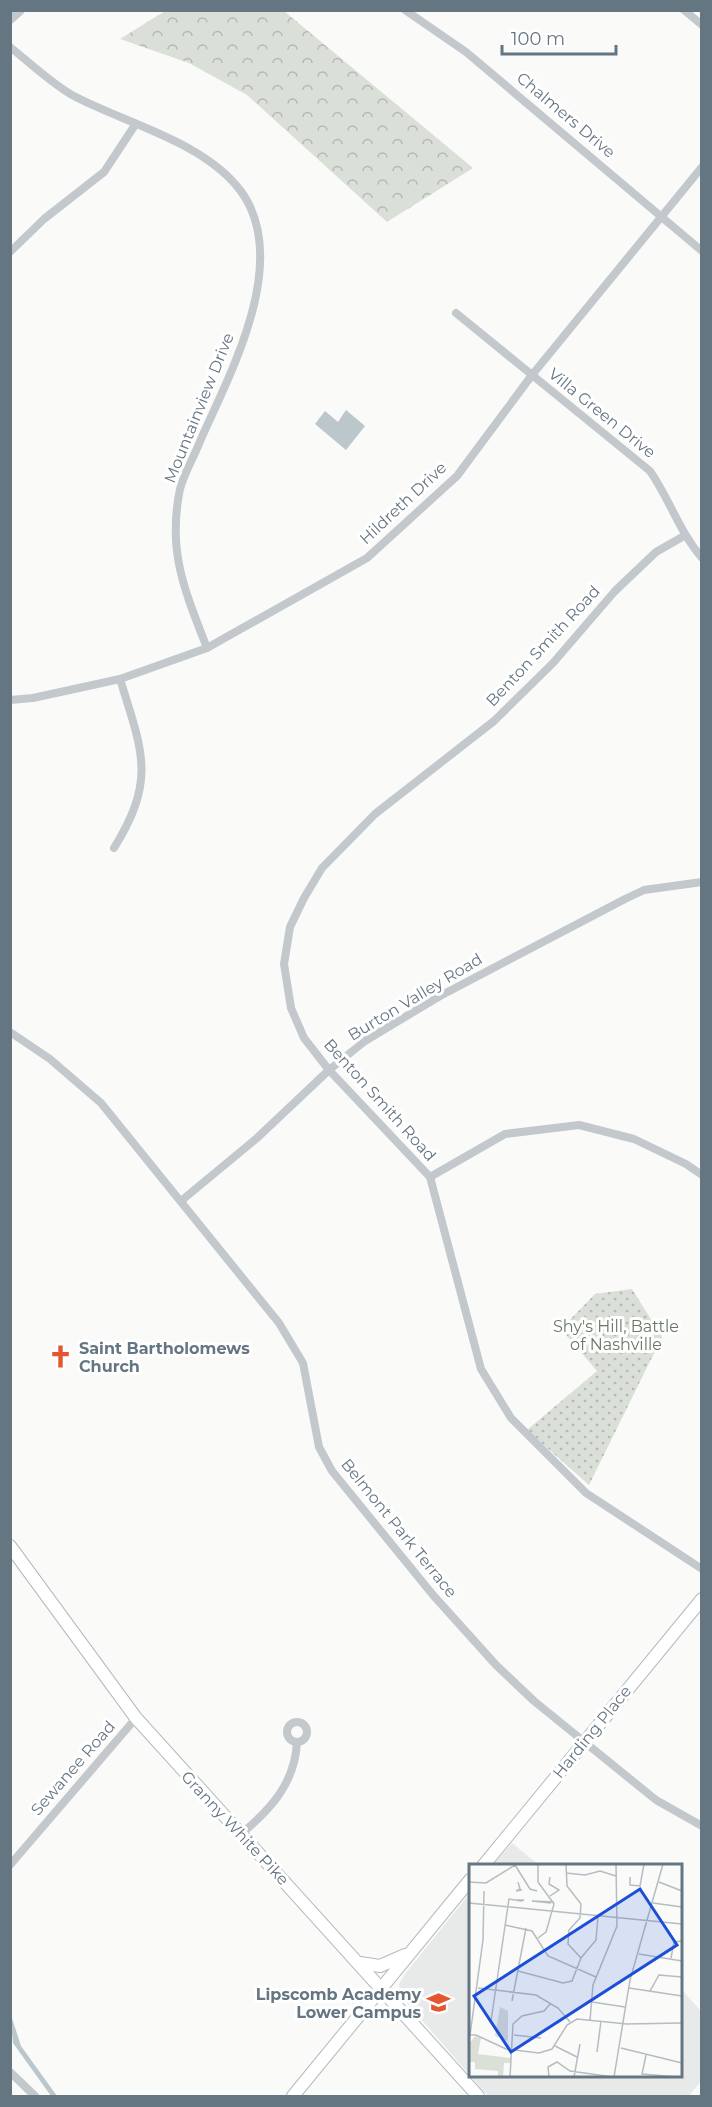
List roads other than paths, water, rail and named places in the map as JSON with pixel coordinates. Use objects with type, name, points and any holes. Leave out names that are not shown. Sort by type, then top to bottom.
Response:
[{"type":"main road","name":"Granny White Pike","points":[[10,1546],[135,1718],[381,1987],[478,2097]]},
{"type":"main road","name":"Harding Place","points":[[485,1864],[702,1599]]},
{"type":"main road","points":[[293,2097],[469,1882]]},
{"type":"main road","points":[[360,1964],[380,1966],[411,1952]]},
{"type":"street","points":[[10,20],[20,10]]},
{"type":"street","name":"Chalmers Drive","points":[[405,10],[466,52],[702,251]]},
{"type":"street","points":[[684,10],[702,25]]},
{"type":"street","points":[[10,47],[70,94],[135,125],[104,172],[44,219],[10,252]]},
{"type":"street","name":"Mountainview Drive","points":[[135,125],[173,140],[203,157],[240,190],[253,214],[259,234],[260,272],[254,312],[180,489],[175,539],[179,574],[207,648]]},
{"type":"street","name":"Hildreth Drive","points":[[10,700],[33,698],[120,679],[207,648],[368,558],[457,476],[532,375],[702,167]]},
{"type":"street","name":"Villa Green Drive","points":[[456,313],[650,471],[666,494],[684,536],[702,558]]},
{"type":"street","name":"Benton Smith Road","points":[[684,536],[656,552],[615,591],[554,663],[494,721],[379,811],[322,868],[290,927],[284,964],[291,1008],[304,1038],[329,1070],[429,1177],[481,1369],[511,1418],[586,1493],[702,1569]]},
{"type":"street","points":[[114,848],[135,812],[143,772],[140,745],[120,679]]},
{"type":"street","name":"Burton Valley Road","points":[[181,1201],[257,1138],[329,1070],[374,1035],[581,920],[645,890],[702,882]]},
{"type":"street","name":"Belmont Park Terrace","points":[[10,1032],[50,1059],[91,1092],[124,1129],[293,1343],[307,1380],[319,1447],[342,1486],[484,1653],[534,1701],[656,1800],[702,1826]]},
{"type":"street","points":[[429,1177],[505,1134],[579,1125],[634,1139],[686,1164],[702,1175]]},
{"type":"street","name":"Sewanee Road","points":[[10,1865],[135,1718]]},
{"type":"street","points":[[241,1834],[272,1806],[283,1790],[295,1761],[297,1742]]},
{"type":"street","points":[[10,2072],[34,2097]]},
{"type":"place","name":"Saint Bartholomews Church","points":[[61,1357]]},
{"type":"place","name":"Lipscomb Academy Lower Campus","points":[[439,2003]]},
{"type":"park label","name":"Shy's Hill, Battle of Nashville","points":[[616,1335]]}]
